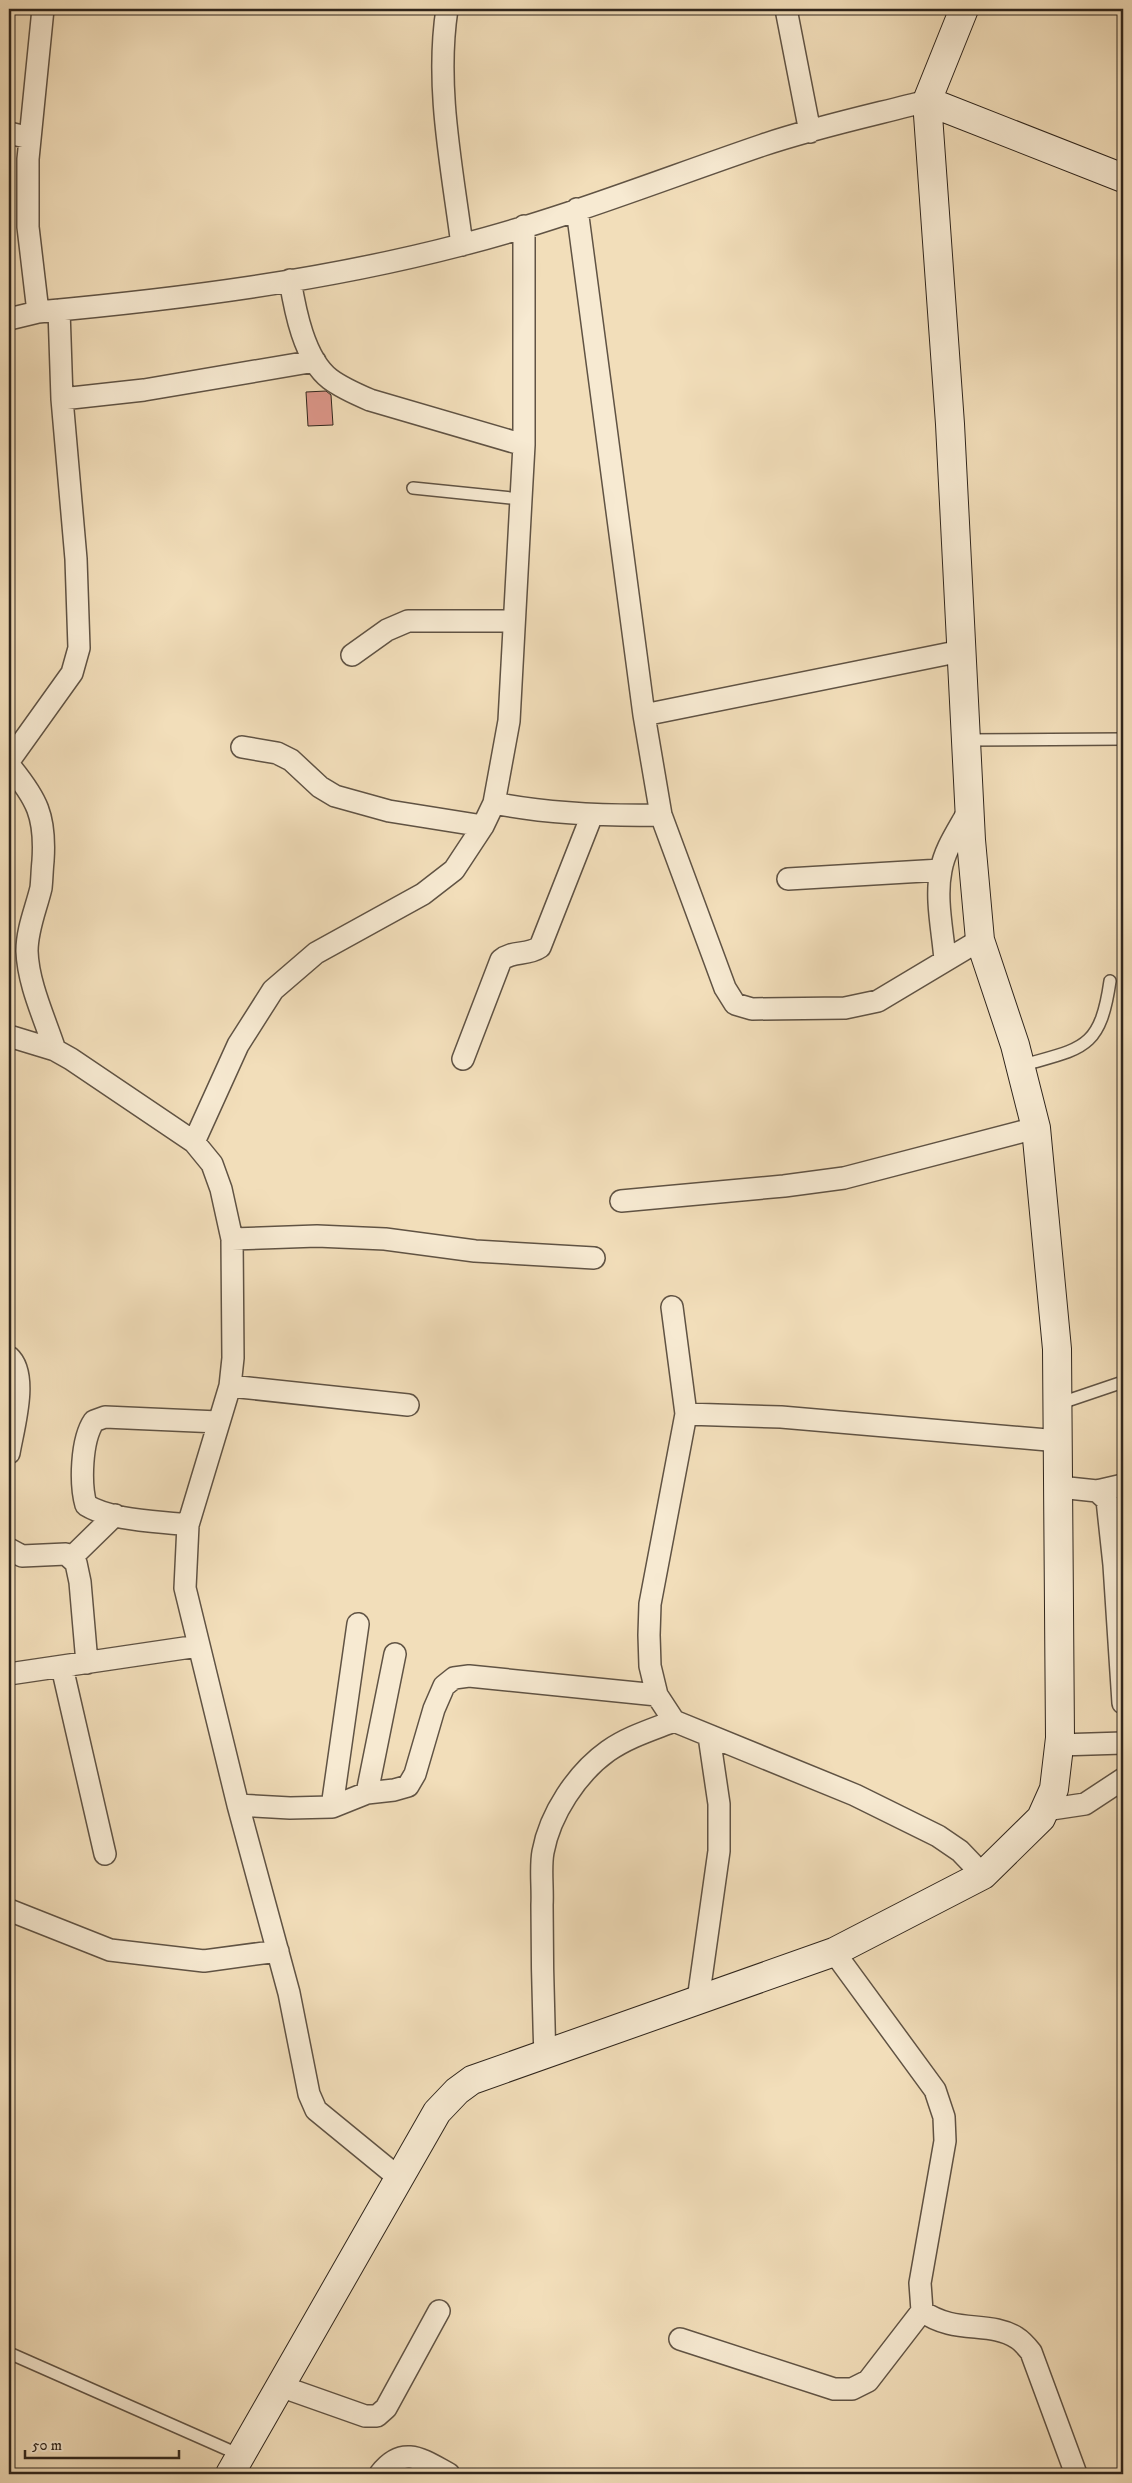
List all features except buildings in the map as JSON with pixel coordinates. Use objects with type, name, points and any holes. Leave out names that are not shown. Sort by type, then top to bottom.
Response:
[{"type":"street","points":[[38,312],[19,226],[28,159],[43,9]]},
{"type":"street","points":[[446,9],[443,31],[444,104],[462,245]]},
{"type":"street","points":[[786,9],[810,132]]},
{"type":"street","points":[[235,2465],[437,2112],[457,2090],[472,2080],[834,1952],[983,1875],[1041,1818],[1054,1789],[1060,1745],[1060,1487],[1057,1349],[1036,1128],[1020,1066],[980,940],[969,810],[950,424],[928,100],[964,9]]},
{"type":"street","points":[[9,319],[38,312],[218,293],[373,266],[462,245],[577,209],[766,144],[928,100],[1123,178]]},
{"type":"street","points":[[9,133],[30,138]]},
{"type":"street","points":[[577,209],[644,715],[661,814],[725,988],[735,1004],[752,1009],[845,1008],[878,1001],[980,940]]},
{"type":"street","points":[[194,1142],[238,1045],[274,990],[316,953],[423,894],[454,870],[483,826],[494,803],[509,721],[524,444],[524,226]]},
{"type":"street","points":[[290,280],[295,312],[315,361],[328,378],[370,400],[524,444]]},
{"type":"street","points":[[9,761],[72,673],[79,648],[76,559],[62,399],[59,310]]},
{"type":"street","points":[[62,399],[144,390],[315,361]]},
{"type":"street","points":[[352,655],[387,630],[408,621],[514,620]]},
{"type":"street","points":[[644,715],[961,651]]},
{"type":"street","points":[[242,747],[277,753],[291,760],[320,787],[335,796],[390,811],[483,826]]},
{"type":"street","points":[[9,765],[26,786],[38,809],[45,834],[41,886],[30,925],[27,951],[33,982],[55,1050]]},
{"type":"street","points":[[494,803],[531,810],[592,815],[661,814]]},
{"type":"street","points":[[946,960],[939,892],[941,870],[948,849],[969,810]]},
{"type":"street","points":[[463,1059],[501,960],[507,955],[527,954],[540,948],[592,815]]},
{"type":"street","points":[[788,879],[941,870]]},
{"type":"street","points":[[9,1036],[55,1050],[194,1142],[212,1164],[221,1189],[232,1239],[233,1358],[230,1386],[188,1525],[185,1588],[238,1805],[291,2002],[309,2094],[316,2110],[399,2178]]},
{"type":"street","points":[[621,1201],[784,1186],[844,1178],[1036,1128]]},
{"type":"street","points":[[232,1239],[317,1236],[385,1239],[475,1251],[594,1258]]},
{"type":"street","points":[[672,1307],[686,1414],[650,1604],[650,1666],[657,1695],[674,1722],[855,1795],[938,1836],[960,1851],[983,1875]]},
{"type":"street","points":[[9,1356],[14,1362],[18,1377],[18,1400],[9,1453]]},
{"type":"street","points":[[230,1386],[408,1406]]},
{"type":"street","points":[[686,1414],[781,1417],[1059,1441]]},
{"type":"street","points":[[188,1525],[96,1512],[86,1505],[82,1492],[86,1440],[94,1421],[105,1417],[218,1422]]},
{"type":"street","points":[[1060,1487],[1097,1491],[1123,1485]]},
{"type":"street","points":[[1097,1491],[1107,1500],[1110,1520],[1123,1703]]},
{"type":"street","points":[[71,1558],[114,1515]]},
{"type":"street","points":[[9,1549],[22,1556],[66,1554],[76,1563],[80,1582],[87,1663]]},
{"type":"street","points":[[332,1807],[358,1624]]},
{"type":"street","points":[[9,1674],[198,1646]]},
{"type":"street","points":[[367,1793],[395,1654]]},
{"type":"street","points":[[62,1667],[105,1854]]},
{"type":"street","points":[[238,1805],[290,1808],[332,1807],[367,1793],[394,1790],[408,1786],[415,1774],[434,1709],[444,1686],[454,1678],[469,1676],[657,1695]]},
{"type":"street","points":[[545,2054],[542,1950],[543,1852],[552,1823],[571,1789],[587,1768],[628,1738],[674,1722]]},
{"type":"street","points":[[698,2000],[718,1851],[718,1804],[709,1736]]},
{"type":"street","points":[[1060,1745],[1123,1743]]},
{"type":"street","points":[[1044,1810],[1085,1804],[1123,1779]]},
{"type":"street","points":[[9,1910],[110,1950],[204,1961],[278,1952]]},
{"type":"street","points":[[680,2339],[834,2389],[852,2389],[868,2381],[922,2310],[920,2283],[945,2141],[944,2118],[935,2090],[913,2056],[834,1952]]},
{"type":"street","points":[[922,2310],[935,2320],[961,2327],[1003,2332],[1018,2338],[1025,2345],[1031,2352],[1076,2474]]},
{"type":"street","points":[[280,2386],[365,2416],[377,2416],[386,2408],[439,2312]]},
{"type":"street","points":[[380,2474],[386,2467],[403,2456],[419,2458],[449,2474]]},
{"type":"lane","points":[[413,488],[521,499]]},
{"type":"lane","points":[[966,740],[1123,739]]},
{"type":"lane","points":[[1020,1066],[1078,1049],[1097,1031],[1106,1011],[1110,981]]},
{"type":"lane","points":[[1058,1404],[1123,1382]]},
{"type":"lane","points":[[9,2353],[235,2465]]}]
